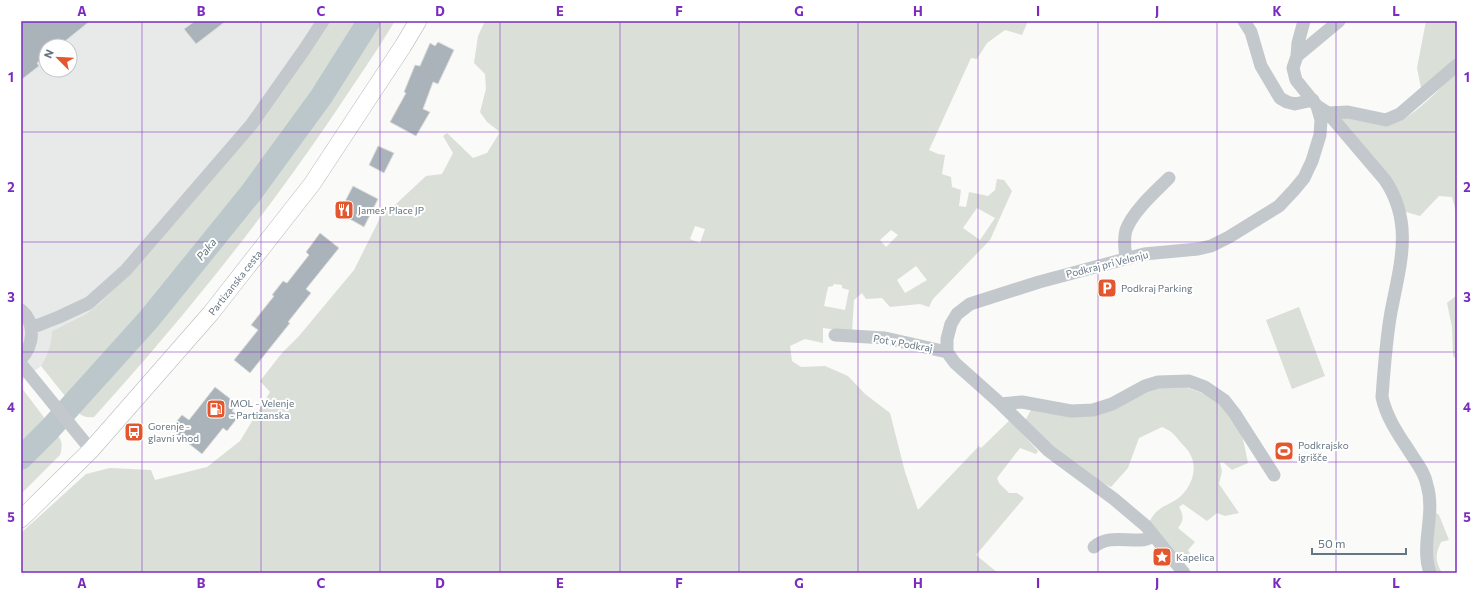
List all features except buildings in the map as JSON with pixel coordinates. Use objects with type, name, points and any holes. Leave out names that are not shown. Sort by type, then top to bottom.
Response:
[{"type":"main road","name":"Partizanska cesta","points":[[21,519],[91,450],[210,313],[312,184],[418,21]]},
{"type":"street","points":[[31,328],[89,303],[126,270],[251,125],[323,21]]},
{"type":"street","points":[[1244,21],[1251,32],[1261,66],[1280,98],[1295,104],[1319,106],[1386,120],[1400,114],[1457,65]]},
{"type":"street","points":[[1304,21],[1293,68],[1296,80],[1385,180],[1392,189],[1400,212],[1403,248],[1399,277],[1391,313],[1382,398],[1384,409],[1423,473],[1427,484],[1430,500],[1430,515],[1426,548],[1427,564],[1430,573]]},
{"type":"street","points":[[1296,56],[1339,21]]},
{"type":"street","name":"Podkraj pri Velenju","points":[[947,352],[947,339],[951,324],[957,314],[970,304],[1039,282],[1126,258],[1144,254],[1198,249],[1211,246],[1249,225],[1278,206],[1304,178],[1312,161],[1320,135],[1321,120],[1319,106]]},
{"type":"street","points":[[1126,258],[1124,244],[1126,230],[1134,215],[1169,178]]},
{"type":"street","points":[[21,310],[28,319],[32,337],[30,346],[21,359]]},
{"type":"street","name":"Pot v Podkraj","points":[[835,335],[885,338],[947,352]]},
{"type":"street","points":[[947,352],[955,363],[1001,404],[1049,451],[1114,499],[1146,526],[1184,573]]},
{"type":"street","points":[[21,364],[91,450]]},
{"type":"street","points":[[1001,404],[1022,402],[1071,411],[1093,410],[1112,404],[1145,386],[1158,382],[1189,381],[1205,387],[1224,400],[1235,414],[1274,475]]},
{"type":"street","points":[[1094,547],[1100,541],[1143,540],[1154,536]]},
{"type":"shaded area","points":[[21,21],[325,21],[132,270],[100,303],[86,314],[52,331],[52,341],[41,366],[21,381]]},
{"type":"shaded area","points":[[329,21],[363,21],[331,72],[262,171],[188,265],[69,401],[41,366],[49,349],[52,331],[86,314],[100,303],[132,270]]},
{"type":"shaded area","points":[[376,21],[395,21],[332,117],[277,195],[188,308],[94,417],[85,417],[81,415],[75,408],[184,285],[271,175],[325,99]]},
{"type":"shaded area","points":[[485,21],[1028,21],[1022,35],[1005,30],[987,43],[977,59],[971,58],[929,150],[945,155],[942,174],[951,177],[952,187],[961,190],[959,206],[966,207],[969,192],[988,196],[995,190],[997,179],[1004,180],[1012,191],[990,240],[933,299],[929,307],[920,304],[890,307],[882,298],[866,299],[862,293],[854,300],[852,332],[823,328],[823,343],[805,339],[790,346],[792,361],[801,367],[825,366],[848,376],[865,394],[890,413],[905,472],[918,510],[979,446],[981,448],[1010,420],[1038,451],[1036,454],[1020,448],[997,478],[999,483],[1009,493],[1017,493],[1024,498],[976,555],[998,573],[21,573],[21,533],[86,474],[110,468],[151,470],[155,480],[207,467],[240,441],[270,392],[260,381],[282,353],[299,336],[354,270],[382,214],[396,204],[426,176],[442,174],[453,153],[443,136],[447,133],[473,158],[487,153],[500,132],[487,122],[480,112],[486,89],[485,74],[474,63],[478,36]],"holes":[[[977,208],[995,218],[980,240],[963,228]],[[695,226],[705,229],[700,243],[690,239]],[[891,230],[898,235],[886,247],[880,240]],[[916,266],[927,280],[905,293],[897,280]],[[834,284],[842,285],[842,288],[849,290],[845,310],[824,306],[828,287],[833,286]]]},
{"type":"shaded area","points":[[1426,21],[1457,21],[1457,59],[1422,93],[1417,68]]},
{"type":"shaded area","points":[[1457,71],[1457,215],[1452,197],[1439,196],[1420,216],[1406,212],[1338,120],[1340,116],[1384,122],[1395,122],[1403,119],[1428,100]]},
{"type":"shaded area","points":[[1457,295],[1457,360],[1453,356],[1452,327],[1447,303]]},
{"type":"shaded area","points":[[1299,307],[1325,376],[1292,389],[1266,320]]},
{"type":"shaded area","points":[[1180,386],[1215,398],[1242,434],[1248,463],[1232,470],[1223,462],[1220,463],[1222,471],[1219,484],[1239,513],[1225,516],[1217,513],[1207,521],[1183,504],[1179,507],[1183,518],[1178,528],[1195,542],[1188,550],[1190,554],[1181,562],[1149,523],[1159,509],[1181,496],[1190,485],[1194,472],[1194,465],[1189,453],[1173,433],[1162,427],[1139,438],[1128,468],[1111,487],[1076,470],[1025,421],[1032,408],[1064,415],[1147,389]]},
{"type":"shaded area","points":[[21,387],[49,424],[21,452]]},
{"type":"shaded area","points":[[55,432],[61,442],[60,455],[21,494],[21,465]]},
{"type":"shaded area","points":[[1436,513],[1439,515],[1449,540],[1441,542],[1437,554],[1438,565],[1442,573],[1434,573],[1431,562]]},
{"type":"waterway","name":"Paka","points":[[21,458],[49,430],[149,319],[251,193],[321,97],[369,21]]},
{"type":"place","name":"James' Place JP","points":[[344,210]]},
{"type":"place","name":"Podkraj Parking","points":[[1107,288]]},
{"type":"place","name":"MOL - Velenje - Partizanska","points":[[216,409]]},
{"type":"place","name":"Gorenje - glavni vhod","points":[[134,432]]},
{"type":"place","name":"Podkrajsko igrišče","points":[[1284,451]]},
{"type":"place","name":"Kapelica","points":[[1162,557]]}]
